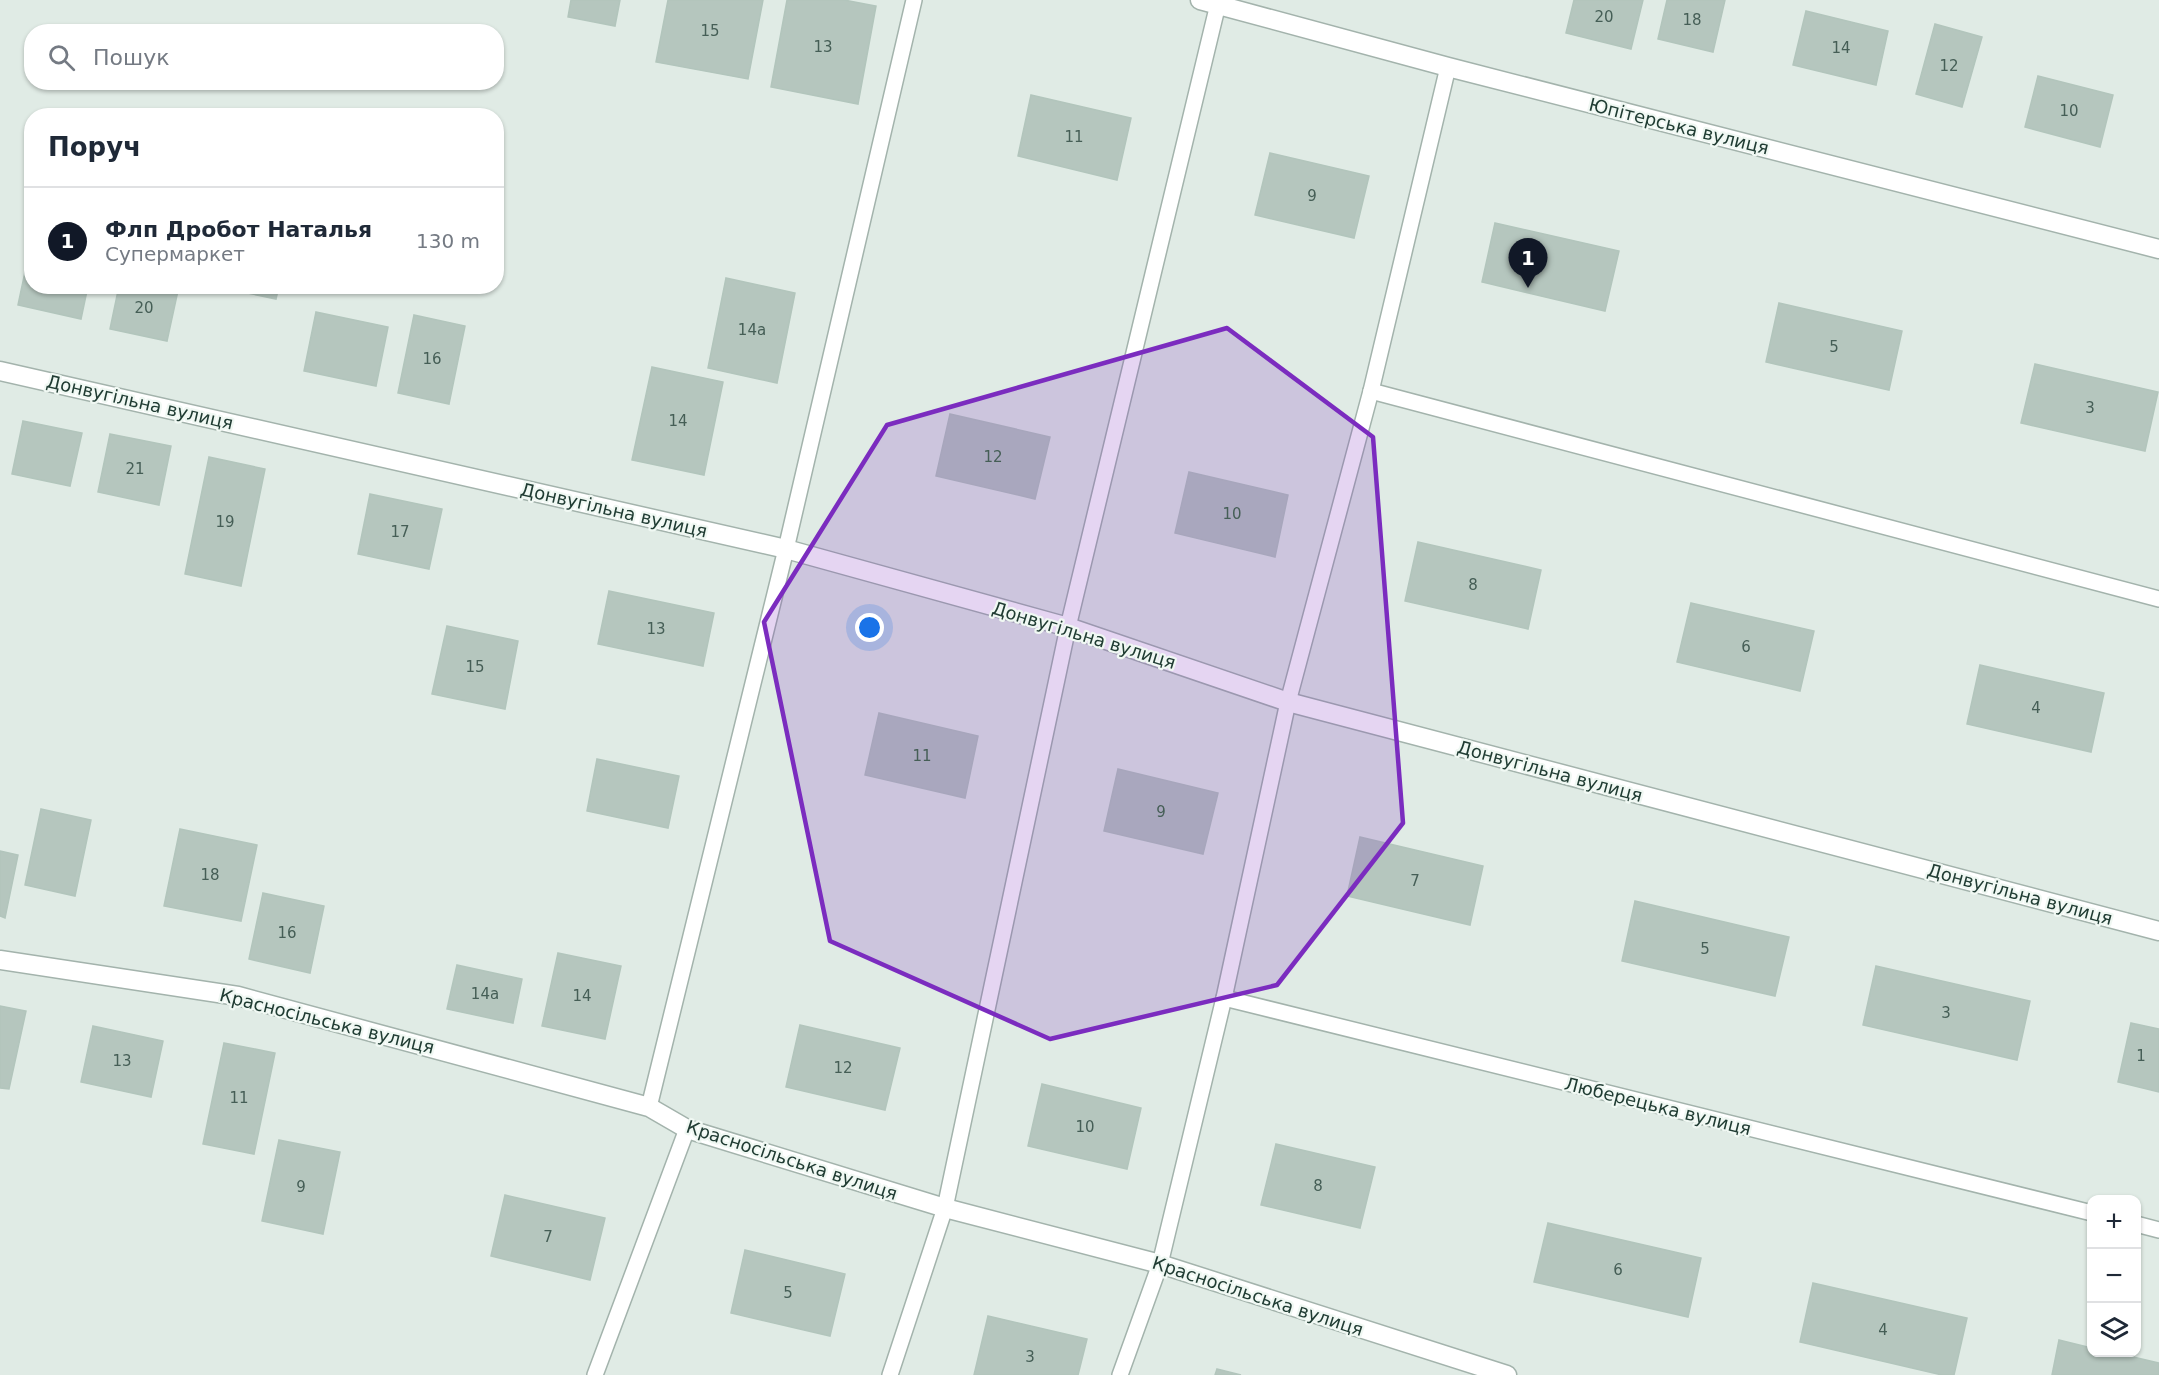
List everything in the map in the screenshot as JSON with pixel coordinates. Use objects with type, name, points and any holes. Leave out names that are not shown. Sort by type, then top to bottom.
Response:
[{"type":"street","name":"Юпітерська вулиця","points":[[1209,2],[1448,68],[2159,249]]},
{"type":"street","name":"Донвугільна вулиця","points":[[0,370],[786,549],[1068,627],[1288,702],[2159,931]]},
{"type":"street","name":"Красносільська вулиця","points":[[0,960],[238,996],[649,1107],[687,1129],[945,1208],[1160,1264],[1507,1375]]},
{"type":"lane","points":[[649,1107],[786,549],[914,0]]},
{"type":"lane","points":[[890,1375],[945,1208],[1068,627],[1209,2]]},
{"type":"lane","points":[[1120,1375],[1160,1264],[1224,998],[1288,702],[1371,391],[1448,68]]},
{"type":"lane","points":[[1371,391],[2159,598]]},
{"type":"lane","name":"Люберецька вулиця","points":[[1224,998],[2087,1212]]},
{"type":"lane","points":[[595,1375],[687,1129]]},
{"type":"lane","points":[[2141,1225],[2159,1230]]},
{"type":"highlighted area","points":[[1227,328],[1373,437],[1403,823],[1277,985],[1050,1039],[830,941],[764,622],[887,425]]},
{"type":"building","points":[[571,0],[620,0],[615,26],[568,17]]},
{"type":"building","points":[[668,0],[763,0],[748,79],[656,62]]},
{"type":"building","points":[[787,0],[844,0],[876,6],[858,104],[771,87]]},
{"type":"building","points":[[1574,0],[1643,0],[1631,49],[1566,33]]},
{"type":"building","points":[[1667,0],[1725,0],[1713,52],[1658,39]]},
{"type":"building","points":[[1806,11],[1888,31],[1876,85],[1793,65]]},
{"type":"building","points":[[1935,24],[1982,37],[1962,107],[1916,94]]},
{"type":"building","points":[[2038,76],[2113,95],[2100,147],[2025,127]]},
{"type":"building","points":[[1031,95],[1131,118],[1117,180],[1018,156]]},
{"type":"building","points":[[1270,153],[1369,176],[1354,238],[1255,215]]},
{"type":"building","points":[[1495,223],[1619,251],[1605,311],[1482,282]]},
{"type":"building","points":[[24,277],[24,294],[86,294],[81,319],[18,305]]},
{"type":"building","points":[[726,278],[795,293],[777,383],[708,368]]},
{"type":"building","points":[[117,294],[177,294],[167,341],[110,329]]},
{"type":"building","points":[[252,294],[277,294],[276,299]]},
{"type":"building","points":[[1779,303],[1902,331],[1889,390],[1766,362]]},
{"type":"building","points":[[316,312],[388,327],[376,386],[304,371]]},
{"type":"building","points":[[414,315],[465,326],[449,404],[398,393]]},
{"type":"building","points":[[2035,364],[2158,392],[2145,451],[2021,423]]},
{"type":"building","points":[[652,367],[723,382],[704,475],[632,460]]},
{"type":"building","points":[[950,414],[1050,437],[1035,499],[936,476]]},
{"type":"building","points":[[23,421],[82,433],[70,486],[12,474]]},
{"type":"building","points":[[110,434],[171,446],[159,505],[98,492]]},
{"type":"building","points":[[209,457],[265,469],[241,586],[185,574]]},
{"type":"building","points":[[1189,472],[1288,495],[1275,557],[1175,533]]},
{"type":"building","points":[[370,494],[442,509],[429,569],[358,554]]},
{"type":"building","points":[[1418,542],[1541,570],[1528,629],[1405,601]]},
{"type":"building","points":[[609,591],[714,613],[703,666],[598,644]]},
{"type":"building","points":[[1691,603],[1814,631],[1800,691],[1677,662]]},
{"type":"building","points":[[447,626],[518,641],[505,709],[432,694]]},
{"type":"building","points":[[1980,665],[2104,693],[2091,752],[1967,724]]},
{"type":"building","points":[[879,713],[978,736],[965,798],[865,775]]},
{"type":"building","points":[[597,759],[679,776],[668,828],[587,811]]},
{"type":"building","points":[[1118,769],[1218,793],[1203,854],[1104,831]]},
{"type":"building","points":[[41,809],[91,820],[75,896],[25,885]]},
{"type":"building","points":[[180,829],[257,845],[241,921],[164,906]]},
{"type":"building","points":[[1360,837],[1483,866],[1470,925],[1347,896]]},
{"type":"building","points":[[0,851],[18,855],[5,918],[0,916]]},
{"type":"building","points":[[263,893],[324,906],[310,973],[249,959]]},
{"type":"building","points":[[1635,901],[1789,937],[1775,996],[1622,961]]},
{"type":"building","points":[[558,953],[621,966],[605,1039],[542,1026]]},
{"type":"building","points":[[457,965],[522,979],[513,1023],[447,1009]]},
{"type":"building","points":[[1876,966],[2030,1001],[2017,1060],[1863,1025]]},
{"type":"building","points":[[0,1006],[26,1011],[9,1089],[0,1088]]},
{"type":"building","points":[[2131,1023],[2159,1029],[2159,1092],[2118,1082]]},
{"type":"building","points":[[800,1025],[900,1048],[885,1110],[786,1087]]},
{"type":"building","points":[[93,1026],[163,1041],[151,1097],[81,1082]]},
{"type":"building","points":[[224,1043],[275,1053],[254,1154],[203,1144]]},
{"type":"building","points":[[1042,1084],[1141,1108],[1127,1169],[1028,1146]]},
{"type":"building","points":[[279,1140],[340,1152],[323,1234],[262,1221]]},
{"type":"building","points":[[1276,1144],[1375,1167],[1360,1228],[1261,1205]]},
{"type":"building","points":[[505,1195],[605,1218],[590,1280],[491,1256]]},
{"type":"building","points":[[1548,1223],[1701,1258],[1688,1317],[1534,1282]]},
{"type":"building","points":[[745,1250],[845,1274],[830,1336],[731,1313]]},
{"type":"building","points":[[1813,1283],[1967,1318],[1954,1375],[1942,1375],[1800,1342]]},
{"type":"building","points":[[988,1316],[1087,1339],[1078,1375],[974,1375]]},
{"type":"building","points":[[2059,1340],[2087,1347],[2087,1357],[2133,1357],[2159,1363],[2159,1375],[2052,1375]]},
{"type":"building","points":[[1217,1369],[1241,1375],[1215,1375]]},
{"type":"place","name":"Флп Дробот Наталья","points":[[1528,288]]}]
